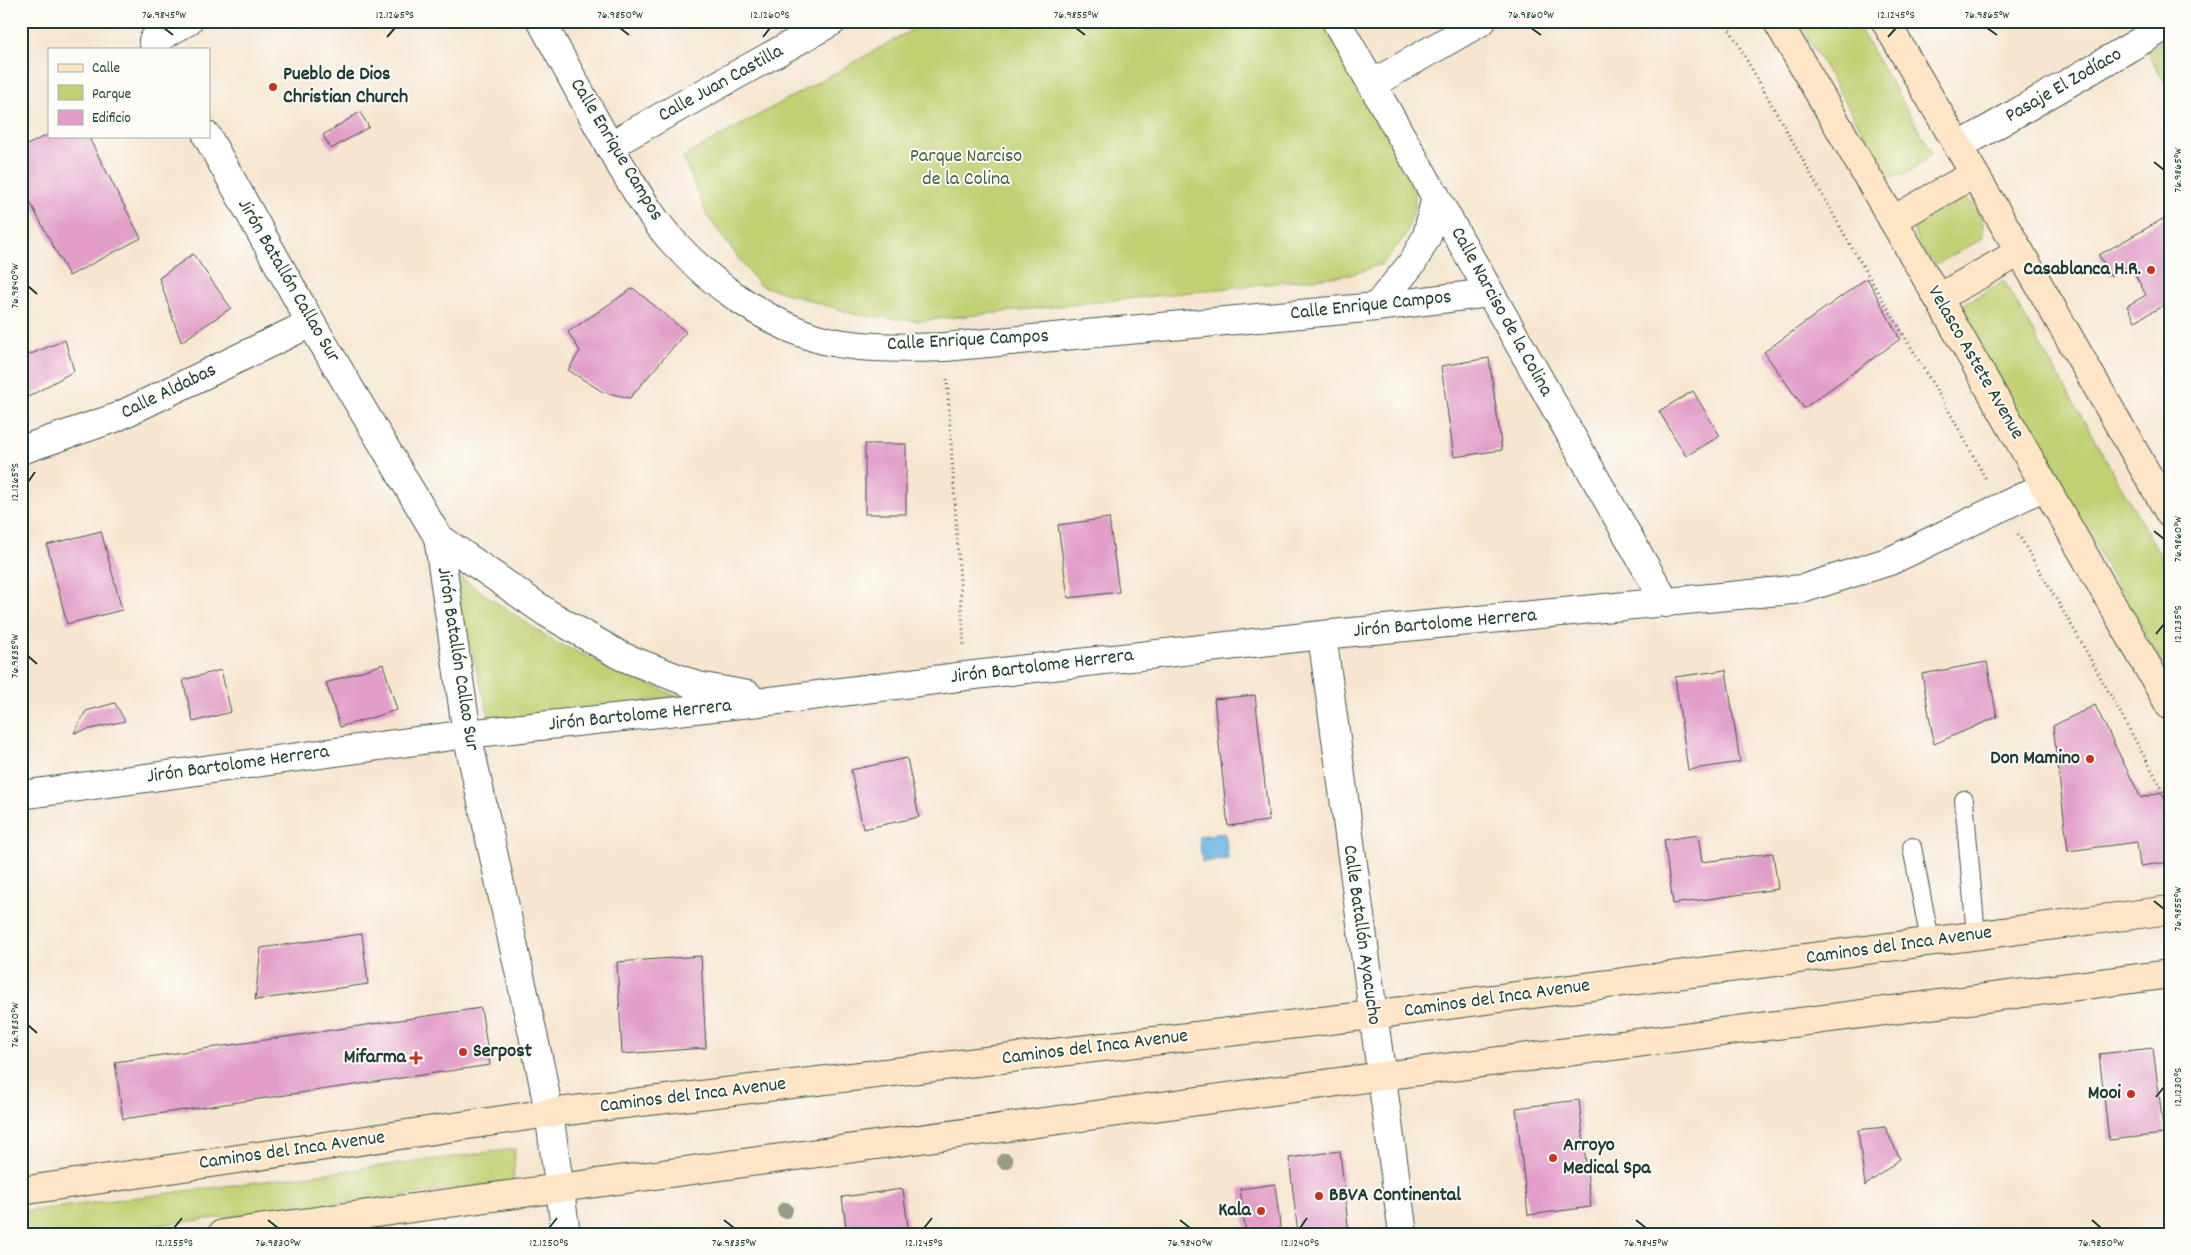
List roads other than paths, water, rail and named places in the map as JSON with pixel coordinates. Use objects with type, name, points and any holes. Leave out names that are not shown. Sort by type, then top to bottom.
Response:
[{"type":"main road","name":"Velasco Astete Avenue","points":[[1777,21],[1938,298],[2170,706]]},
{"type":"main road","points":[[1885,21],[2170,514]]},
{"type":"main road","points":[[1893,220],[1974,174]]},
{"type":"main road","points":[[1938,298],[2020,252]]},
{"type":"main road","name":"Caminos del Inca Avenue","points":[[21,1191],[550,1113],[1372,1015],[2170,910]]},
{"type":"main road","points":[[222,1234],[1382,1076],[2170,974]]},
{"type":"street","points":[[151,37],[188,21]]},
{"type":"street","name":"Calle Enrique Campos","points":[[542,21],[609,146],[640,198],[676,245],[722,286],[768,317],[814,337],[846,343],[897,348],[945,346],[1376,307],[1489,293]]},
{"type":"street","name":"Calle Juan Castilla","points":[[609,146],[833,21]]},
{"type":"street","name":"Calle Narciso de la Colina","points":[[1336,21],[1666,603]]},
{"type":"street","points":[[1372,84],[1482,21]]},
{"type":"street","name":"Pasaje El Zodíaco","points":[[1958,147],[2170,24]]},
{"type":"street","name":"Jirón Batallón Callao Sur","points":[[208,138],[311,323],[438,537],[467,734],[550,1113],[566,1234]]},
{"type":"street","points":[[1376,307],[1413,262],[1427,236],[1436,196]]},
{"type":"street","name":"Calle Aldabas","points":[[21,450],[115,418],[311,323]]},
{"type":"street","name":"Jirón Bartolome Herrera","points":[[21,794],[467,734],[779,700],[966,676],[1322,635],[1666,603],[1802,588],[1890,561],[2045,486]]},
{"type":"street","points":[[438,537],[547,613],[621,656],[698,686],[779,700]]},
{"type":"street","name":"Calle Batallón Ayacucho","points":[[1322,635],[1403,1234]]},
{"type":"lane","points":[[1964,800],[1976,935]]},
{"type":"lane","points":[[1912,847],[1930,942]]},
{"type":"water","points":[[1225,833],[1228,859],[1202,862],[1199,836]]},
{"type":"place","name":"Pueblo de Dios Christian Church","points":[[273,87]]},
{"type":"place","name":"Casablanca H.R.","points":[[2151,270]]},
{"type":"place","name":"Don Mamino","points":[[2090,759]]},
{"type":"place","name":"Serpost","points":[[463,1052]]},
{"type":"place","name":"Mifarma","points":[[416,1058]]},
{"type":"place","name":"Mooi","points":[[2131,1094]]},
{"type":"place","name":"Arroyo Medical Spa","points":[[1553,1158]]},
{"type":"place","name":"BBVA Continental","points":[[1319,1196]]},
{"type":"place","name":"Kala","points":[[1261,1211]]},
{"type":"park label","name":"Parque Narciso de la Colina","points":[[966,168]]}]
